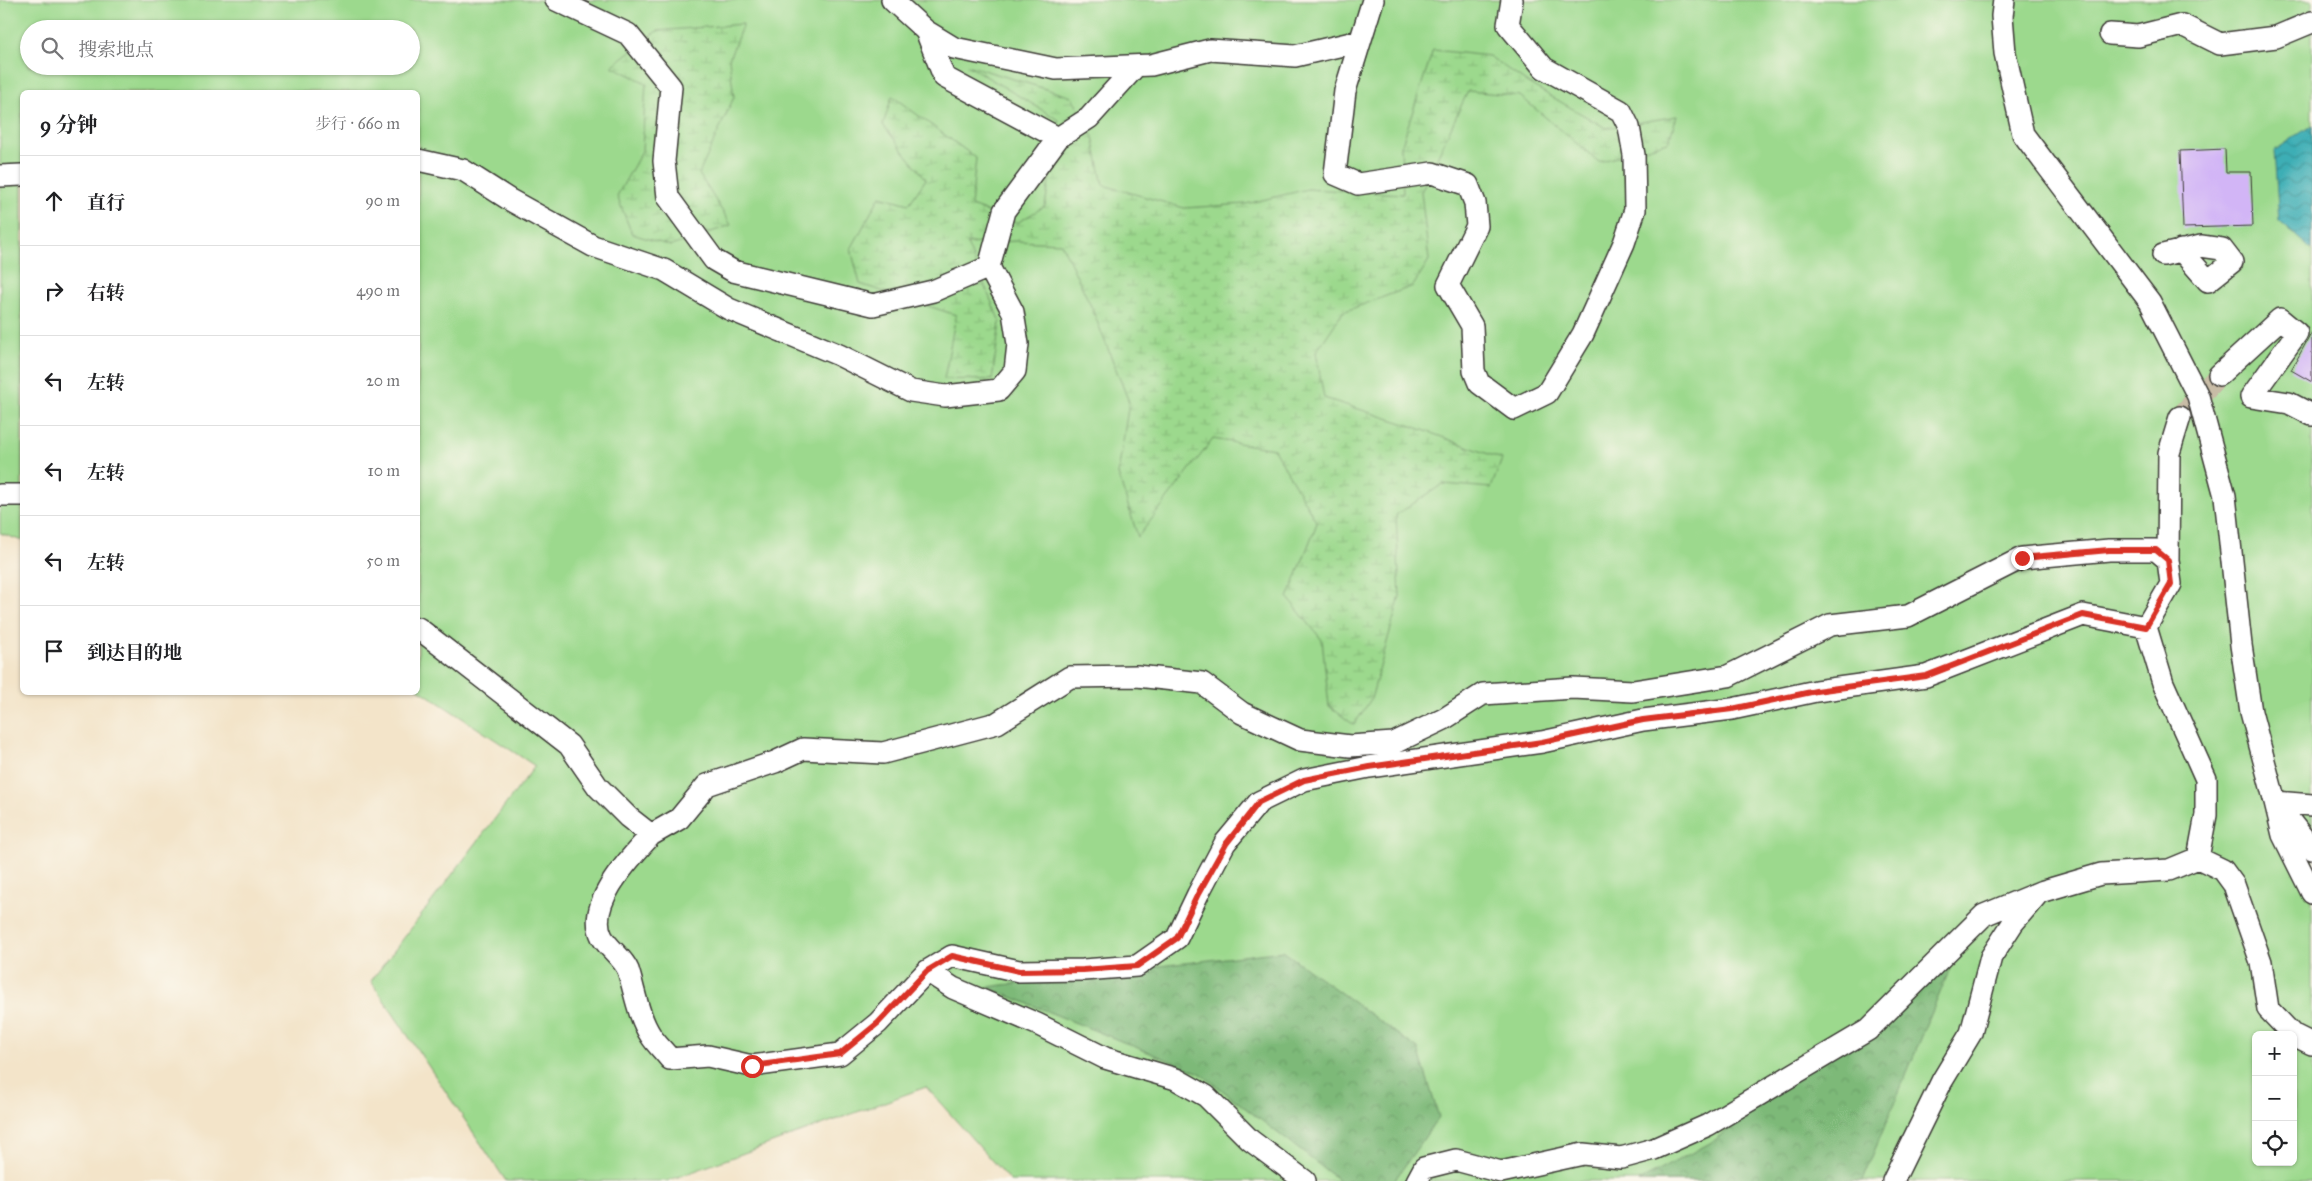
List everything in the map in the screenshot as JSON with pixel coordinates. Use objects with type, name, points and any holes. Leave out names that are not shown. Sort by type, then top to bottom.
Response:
[{"type":"street","points":[[556,0],[628,34],[671,87],[664,161],[668,198],[714,260],[732,271],[873,306],[933,291],[989,267]]},
{"type":"street","points":[[892,0],[926,31],[954,48],[1056,69],[1151,65],[1210,50],[1295,56],[1360,41]]},
{"type":"street","points":[[1373,0],[1345,91],[1335,174],[1358,184],[1432,172],[1468,185],[1475,204],[1477,226],[1448,285],[1472,326],[1474,371],[1479,383],[1514,409],[1547,394],[1582,334],[1624,243],[1636,210],[1634,155],[1629,128],[1621,111],[1544,68],[1508,25],[1512,0]]},
{"type":"street","points":[[2004,0],[2002,16],[2005,53],[2023,134],[2150,302],[2198,396],[2225,496],[2241,645],[2251,712],[2283,835],[2312,893]]},
{"type":"street","points":[[2110,34],[2138,36],[2182,24],[2220,44],[2276,37],[2312,22]]},
{"type":"street","points":[[926,31],[944,77],[1058,138]]},
{"type":"street","points":[[420,160],[463,170],[510,200],[593,246],[664,270],[729,309],[839,355],[911,391],[945,396],[999,390],[1015,371],[1018,344],[1012,312],[989,267],[1004,212],[1058,138],[1090,118],[1136,66]]},
{"type":"street","points":[[0,176],[20,175]]},
{"type":"street","points":[[2219,375],[2280,319],[2297,333],[2251,396],[2289,403],[2312,415]]},
{"type":"street","points":[[2180,417],[2169,454],[2168,560],[2171,584],[2146,627],[2163,683],[2206,778],[2206,815],[2198,858]]},
{"type":"street","points":[[0,495],[20,495]]},
{"type":"street","points":[[2146,627],[2083,615],[1926,676],[1816,691],[1732,709],[1643,720],[1542,742],[1369,767],[1304,780],[1259,802],[1226,844],[1198,894],[1177,938],[1137,966],[1083,970],[1019,971],[952,956],[927,971],[878,1023],[840,1054],[752,1066],[708,1056],[670,1059],[650,1035],[638,1006],[627,968],[602,936],[599,919],[605,895],[617,875],[650,835],[678,819],[707,784],[775,762],[803,749],[884,753],[998,723],[1070,677],[1137,676],[1202,683],[1242,713],[1300,740],[1350,746],[1394,743],[1444,719],[1483,694],[1573,688],[1632,691],[1728,676],[1830,625],[1908,616],[2022,558],[2109,550],[2156,550],[2168,560]]},
{"type":"street","points":[[420,630],[569,745],[598,787],[628,817],[650,835]]},
{"type":"street","points":[[2275,802],[2312,805]]},
{"type":"street","points":[[2275,802],[2312,849]]},
{"type":"street","points":[[1417,1181],[1424,1168],[1456,1160],[1501,1172],[1583,1154],[1621,1158],[1654,1149],[1699,1129],[1868,1030],[1984,915],[2040,892],[2101,874],[2169,870],[2198,858],[2223,870],[2234,885],[2261,962],[2268,1009],[2292,1034],[2312,1044]]},
{"type":"street","points":[[1893,1181],[1942,1081],[1972,1033],[1990,957],[2013,923],[2040,892]]},
{"type":"street","points":[[927,971],[953,988],[1037,1024],[1105,1058],[1176,1079],[1206,1096],[1250,1140],[1305,1181]]},
{"type":"green space","points":[[0,0],[2312,0],[2312,1181],[1010,1181],[926,1087],[667,1181],[506,1181],[371,981],[535,766],[420,690],[420,90],[20,90],[20,540],[0,533]]},
{"type":"green space","points":[[743,24],[729,59],[734,97],[699,174],[731,225],[671,246],[632,234],[617,196],[642,151],[646,83],[612,66],[657,31]]},
{"type":"green space","points":[[1433,50],[1489,56],[1526,82],[1606,128],[1677,116],[1668,142],[1599,162],[1520,96],[1468,91],[1421,192],[1429,260],[1413,286],[1343,312],[1316,352],[1324,398],[1412,426],[1502,459],[1491,488],[1443,484],[1396,515],[1400,596],[1371,699],[1354,725],[1329,706],[1322,640],[1288,598],[1317,523],[1274,449],[1213,439],[1138,537],[1118,474],[1129,402],[1091,306],[1061,243],[1016,241],[967,244],[1000,322],[992,380],[944,379],[956,315],[860,284],[851,249],[880,196],[909,204],[926,179],[883,125],[892,96],[976,158],[971,206],[1017,223],[1045,206],[1059,120],[967,65],[1072,97],[1093,137],[1103,185],[1184,208],[1246,204],[1308,189],[1403,194],[1401,147]]},
{"type":"green space","points":[[1283,951],[1418,1049],[1439,1117],[1394,1181],[1340,1181],[1200,1073],[987,987]]},
{"type":"green space","points":[[1954,959],[1862,1181],[1639,1181],[1710,1143]]},
{"type":"water","points":[[2312,125],[2312,250],[2279,221],[2274,151]]},
{"type":"building","points":[[2225,149],[2226,172],[2251,172],[2253,226],[2183,228],[2180,151]]},
{"type":"building","points":[[2312,332],[2312,382],[2291,370]]},
{"type":"tunnel","points":[[2180,417],[2219,375]]},
{"type":"route","points":[[752,1066],[840,1054],[878,1023],[927,971],[952,956],[1019,971],[1083,970],[1137,966],[1177,938],[1198,894],[1226,844],[1259,802],[1304,780],[1369,767],[1451,757],[1542,742],[1643,720],[1732,709],[1816,691],[1926,676],[2083,615],[2146,627],[2171,584],[2168,560],[2156,550],[2109,550],[2022,558]]}]
